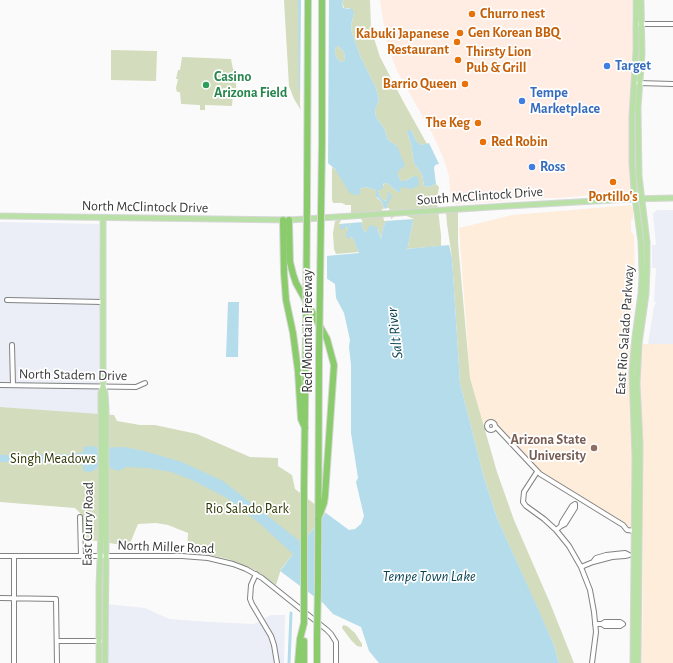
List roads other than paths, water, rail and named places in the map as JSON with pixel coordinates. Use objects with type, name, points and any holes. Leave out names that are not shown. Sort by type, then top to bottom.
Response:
[{"type":"highway","name":"Red Mountain Freeway","points":[[304,663],[308,0]]},
{"type":"highway","name":"Red Mountain Freeway","points":[[317,663],[322,0]]},
{"type":"highway","points":[[286,220],[284,273],[286,300],[298,371],[301,419],[306,428]]},
{"type":"highway","points":[[286,220],[290,262],[293,274],[296,283],[328,339],[334,365],[324,503],[318,518]]},
{"type":"highway","points":[[298,663],[300,640],[304,624]]},
{"type":"main road","name":"East Rio Salado Parkway","points":[[636,0],[639,24],[639,176],[646,242],[647,268],[646,294],[639,344],[637,383],[640,444],[634,555],[638,663]]},
{"type":"main road","name":"East Rio Salado Parkway","points":[[633,663],[635,445],[632,372],[634,336],[641,293],[642,274],[641,242],[635,199],[632,152],[632,118],[641,0]]},
{"type":"main road","name":"South McClintock Drive","points":[[286,220],[673,198]]},
{"type":"main road","name":"North McClintock Drive","points":[[0,216],[286,220]]},
{"type":"main road","name":"East Curry Road","points":[[103,218],[105,393],[103,445],[103,556],[105,663]]},
{"type":"main road","name":"East Curry Road","points":[[99,663],[103,556]]},
{"type":"street","points":[[639,24],[673,24]]},
{"type":"street","points":[[634,83],[673,84]]},
{"type":"street","points":[[7,300],[103,302]]},
{"type":"street","points":[[12,345],[13,385]]},
{"type":"street","name":"North Stadem Drive","points":[[0,385],[136,386],[146,383]]},
{"type":"street","points":[[495,426],[537,472],[623,525],[627,530],[634,531]]},
{"type":"street","points":[[537,472],[524,492],[523,502],[556,530],[569,546],[581,567],[592,600],[595,624],[595,642],[592,663]]},
{"type":"street","points":[[556,530],[561,526],[562,522],[578,498]]},
{"type":"street","points":[[80,516],[81,556]]},
{"type":"street","points":[[581,567],[612,557],[634,555]]},
{"type":"street","name":"North Miller Road","points":[[0,556],[182,556],[208,558],[233,564],[256,574],[331,634],[336,642],[336,663]]},
{"type":"street","points":[[14,556],[14,663]]},
{"type":"street","points":[[256,574],[251,585],[250,599],[271,636],[277,663]]},
{"type":"street","points":[[0,598],[56,599],[57,663]]},
{"type":"street","points":[[595,624],[602,624],[605,626],[634,624]]},
{"type":"street","points":[[57,641],[105,641]]},
{"type":"water","name":"Tempe Town Lake","points":[[298,0],[344,0],[342,2],[343,8],[352,9],[354,13],[351,26],[352,33],[361,58],[376,88],[379,99],[375,111],[376,117],[385,130],[388,140],[397,146],[405,166],[398,171],[398,175],[401,181],[405,181],[414,176],[418,177],[419,185],[412,189],[401,187],[400,192],[398,192],[385,183],[383,184],[383,188],[378,191],[381,198],[385,201],[387,200],[388,192],[392,197],[387,205],[389,221],[392,221],[397,217],[404,217],[412,219],[413,221],[408,246],[406,249],[449,245],[452,258],[460,383],[483,474],[497,518],[554,645],[559,663],[379,663],[369,651],[361,627],[333,614],[323,603],[280,571],[293,554],[258,522],[227,498],[192,480],[171,472],[148,468],[126,467],[118,471],[108,467],[98,467],[91,472],[83,471],[83,465],[55,462],[0,462],[0,455],[72,454],[84,452],[83,447],[124,447],[182,462],[223,481],[302,543],[326,513],[349,530],[355,529],[361,524],[364,516],[356,482],[358,478],[351,433],[350,340],[344,313],[336,298],[335,284],[326,278],[326,256],[359,253],[353,238],[347,238],[347,227],[346,226],[344,229],[340,229],[341,223],[347,221],[350,226],[351,220],[360,220],[365,232],[370,225],[377,227],[381,239],[383,227],[386,222],[386,216],[382,202],[376,196],[376,190],[365,187],[360,189],[360,194],[354,195],[349,192],[335,169],[317,154],[304,115],[299,87]],"holes":[[[336,46],[344,52],[345,60],[342,62],[339,61],[336,56]]]},
{"type":"water","points":[[408,130],[411,130],[417,142],[422,145],[429,143],[439,164],[435,165],[434,168],[436,184],[429,187],[424,186],[422,174],[414,163],[411,144],[407,132]]},
{"type":"water","points":[[228,302],[239,302],[238,357],[226,357]]},
{"type":"waterway","points":[[289,663],[291,613]]},
{"type":"place","name":"Churro nest","points":[[472,14]]},
{"type":"place","name":"Gen Korean BBQ","points":[[460,33]]},
{"type":"place","name":"Kabuki Japanese Restaurant","points":[[457,42]]},
{"type":"place","name":"Thirsty Lion Pub & Grill","points":[[458,60]]},
{"type":"place","name":"Target","points":[[607,66]]},
{"type":"place","name":"Barrio Queen","points":[[465,84]]},
{"type":"place","name":"Casino Arizona Field","points":[[206,85]]},
{"type":"place","name":"Tempe Marketplace","points":[[522,101]]},
{"type":"place","name":"The Keg","points":[[478,123]]},
{"type":"place","name":"Red Robin","points":[[483,142]]},
{"type":"place","name":"Ross","points":[[532,167]]},
{"type":"place","name":"Portillo's","points":[[613,182]]},
{"type":"place","name":"Arizona State University","points":[[594,448]]},
{"type":"water label","name":"Salt River","points":[[395,333]]},
{"type":"park label","name":"Singh Meadows","points":[[53,459]]},
{"type":"park label","name":"Rio Salado Park","points":[[247,509]]}]
